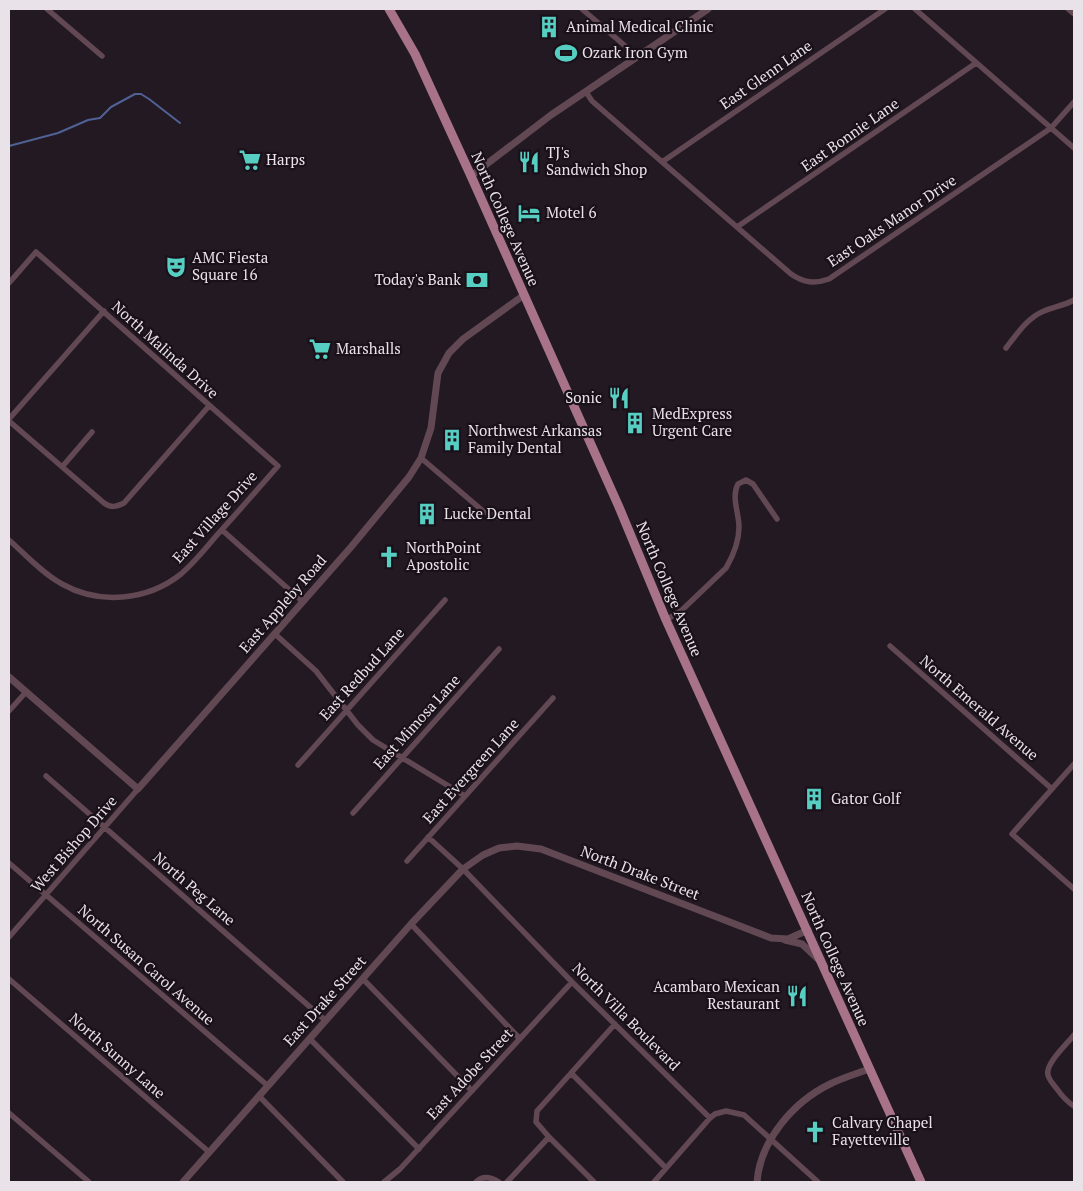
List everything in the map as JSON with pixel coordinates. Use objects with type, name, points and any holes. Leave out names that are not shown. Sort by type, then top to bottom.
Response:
[{"type":"main road","name":"North College Avenue","points":[[390,9],[415,54],[471,176],[619,507],[666,620],[921,1182]]},
{"type":"street","points":[[47,9],[102,56]]},
{"type":"street","points":[[582,9],[638,57]]},
{"type":"street","points":[[471,176],[546,119],[708,9]]},
{"type":"street","name":"East Glenn Lane","points":[[662,162],[885,9]]},
{"type":"street","points":[[915,9],[1074,148]]},
{"type":"street","points":[[1068,9],[1074,14]]},
{"type":"street","name":"East Bonnie Lane","points":[[737,227],[976,63]]},
{"type":"street","name":"East Oaks Manor Drive","points":[[586,92],[592,101],[796,278],[808,282],[822,282],[829,279],[1051,128],[1074,102]]},
{"type":"street","name":"North Malinda Drive","points":[[9,283],[36,252],[278,466]]},
{"type":"street","name":"East Appleby Road","points":[[138,790],[391,501],[421,458],[431,428],[438,373],[444,360],[463,339],[524,295]]},
{"type":"street","points":[[1006,348],[1022,327],[1031,319],[1042,312],[1074,300]]},
{"type":"street","points":[[104,311],[9,420],[104,503],[116,507],[124,503],[209,406]]},
{"type":"street","points":[[62,467],[92,432]]},
{"type":"street","points":[[421,458],[482,511],[500,518]]},
{"type":"street","name":"East Village Drive","points":[[9,540],[45,572],[62,584],[86,593],[98,596],[128,597],[152,591],[171,581],[190,566],[278,466]]},
{"type":"street","points":[[666,620],[682,610],[726,568],[731,559],[739,526],[735,494],[738,484],[746,480],[753,484],[777,519]]},
{"type":"street","points":[[222,530],[303,602]]},
{"type":"street","name":"East Redbud Lane","points":[[298,765],[445,600]]},
{"type":"street","points":[[275,634],[316,672],[366,734],[381,746],[465,796]]},
{"type":"street","name":"North Emerald Avenue","points":[[890,646],[1052,789]]},
{"type":"street","name":"East Mimosa Lane","points":[[353,813],[499,648]]},
{"type":"street","points":[[9,677],[138,790]]},
{"type":"street","points":[[9,711],[26,692]]},
{"type":"street","name":"East Evergreen Lane","points":[[407,861],[553,698]]},
{"type":"street","points":[[1074,764],[1012,834],[1074,889]]},
{"type":"street","name":"North Peg Lane","points":[[46,776],[326,1021]]},
{"type":"street","name":"West Bishop Drive","points":[[9,937],[138,790]]},
{"type":"street","name":"North Villa Boulevard","points":[[428,837],[463,869],[572,982],[710,1118]]},
{"type":"street","name":"North Drake Street","points":[[463,869],[483,855],[499,848],[532,847],[550,852],[771,938],[802,944],[824,966]]},
{"type":"street","name":"North Susan Carol Avenue","points":[[9,863],[268,1086]]},
{"type":"street","name":"East Drake Street","points":[[183,1182],[411,924],[463,869]]},
{"type":"street","points":[[411,924],[520,1039]]},
{"type":"street","points":[[782,940],[808,930]]},
{"type":"street","points":[[363,979],[472,1091]]},
{"type":"street","name":"North Sunny Lane","points":[[9,980],[209,1152]]},
{"type":"street","name":"East Adobe Street","points":[[384,1182],[400,1169],[572,982]]},
{"type":"street","points":[[594,1182],[549,1137],[536,1122],[535,1117],[537,1111],[615,1024]]},
{"type":"street","points":[[1074,1035],[1048,1069],[1048,1075],[1054,1086],[1074,1106]]},
{"type":"street","points":[[310,1039],[418,1149]]},
{"type":"street","points":[[757,1182],[762,1156],[784,1121],[810,1096],[829,1084],[869,1069]]},
{"type":"street","points":[[571,1073],[666,1168]]},
{"type":"street","points":[[259,1096],[343,1182]]},
{"type":"street","points":[[654,1182],[710,1118],[720,1112],[739,1113],[748,1118],[818,1182]]},
{"type":"street","points":[[9,1113],[89,1182]]},
{"type":"street","points":[[507,1182],[549,1137]]},
{"type":"street","points":[[476,1182],[483,1177],[499,1182]]},
{"type":"waterway","points":[[9,146],[58,133],[88,120],[100,118],[111,107],[135,94],[141,94],[149,99],[180,123]]},
{"type":"place","name":"Animal Medical Clinic","points":[[549,27]]},
{"type":"place","name":"Ozark Iron Gym","points":[[566,53]]},
{"type":"place","name":"Harps","points":[[250,160]]},
{"type":"place","name":"TJ's Sandwich Shop","points":[[529,162]]},
{"type":"place","name":"Motel 6","points":[[529,213]]},
{"type":"place","name":"AMC Fiesta Square 16","points":[[176,267]]},
{"type":"place","name":"Today's Bank","points":[[477,280]]},
{"type":"place","name":"Marshalls","points":[[320,349]]},
{"type":"place","name":"Sonic","points":[[619,398]]},
{"type":"place","name":"MedExpress Urgent Care","points":[[635,423]]},
{"type":"place","name":"Northwest Arkansas Family Dental","points":[[452,440]]},
{"type":"place","name":"Lucke Dental","points":[[427,514]]},
{"type":"place","name":"NorthPoint Apostolic","points":[[389,557]]},
{"type":"place","name":"Gator Golf","points":[[814,799]]},
{"type":"place","name":"Acambaro Mexican Restaurant","points":[[797,996]]},
{"type":"place","name":"Calvary Chapel Fayetteville","points":[[815,1132]]}]
